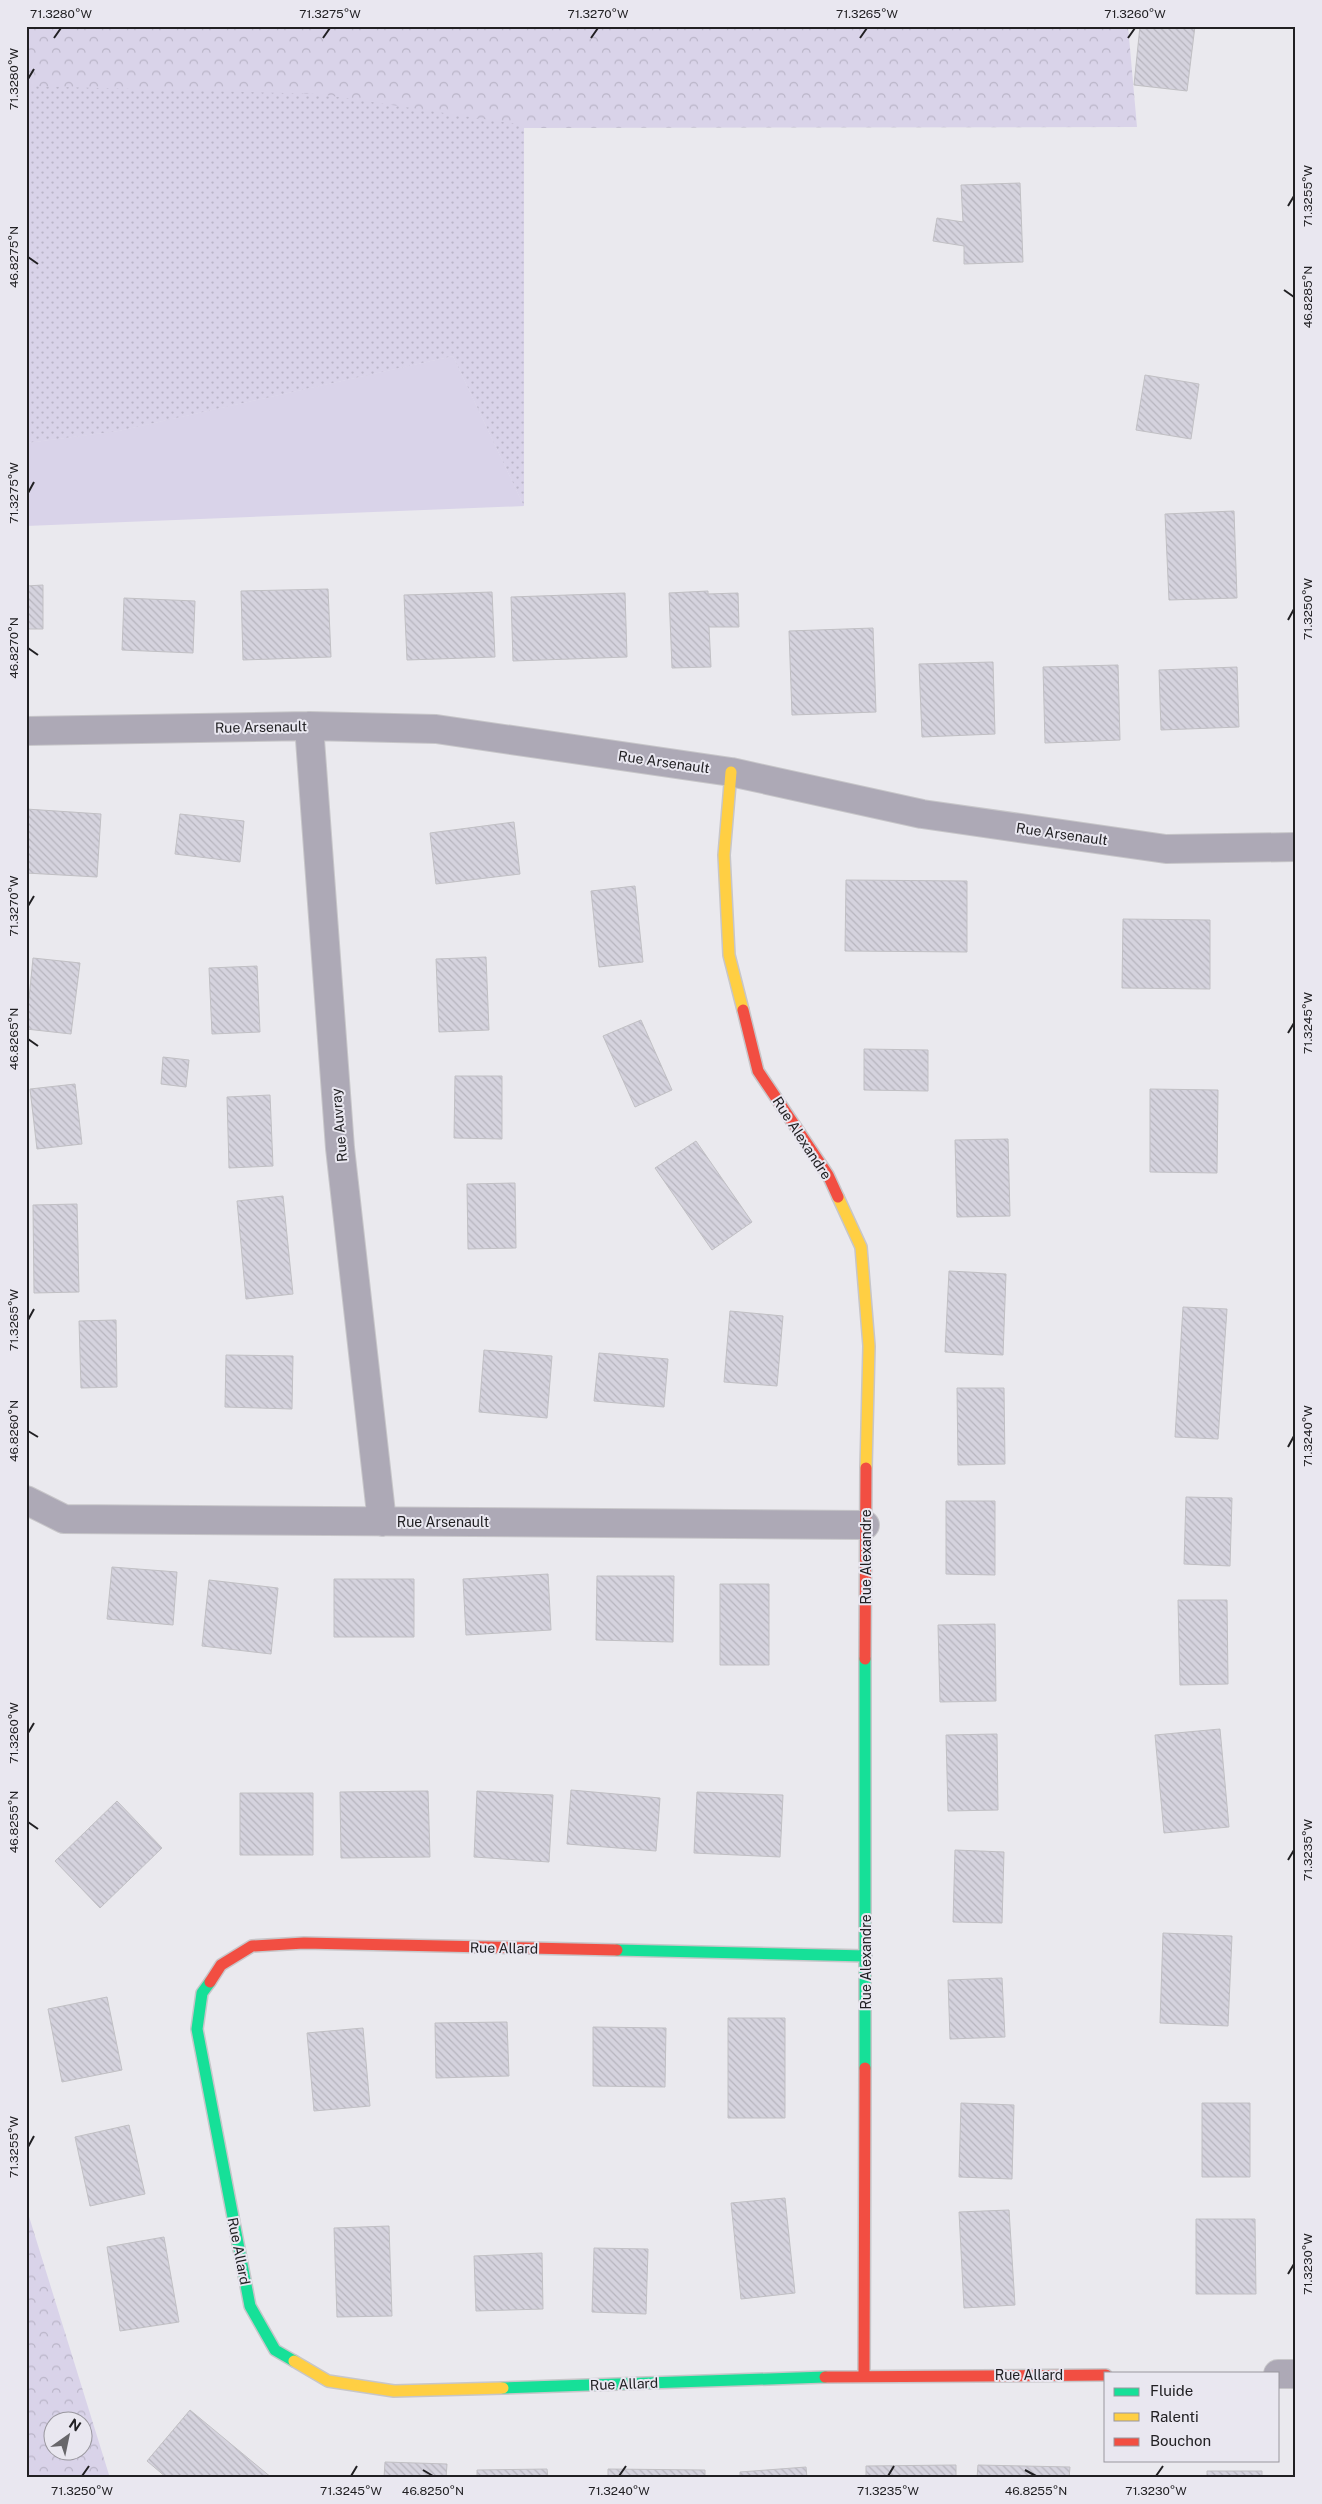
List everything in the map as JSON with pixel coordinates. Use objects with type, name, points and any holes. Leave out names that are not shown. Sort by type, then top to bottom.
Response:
[{"type":"street","name":"Rue Arsenault","points":[[26,731],[309,726],[436,729],[731,772],[922,814],[1166,849],[1296,847]]},
{"type":"street","name":"Rue Auvray","points":[[309,726],[340,1148],[382,1522]]},
{"type":"street","name":"Rue Alexandre","points":[[731,772],[724,855],[729,955],[758,1071],[828,1175],[861,1247],[870,1346],[865,1524],[866,1956],[864,2376]]},
{"type":"street","name":"Rue Arsenault","points":[[26,1500],[64,1519],[865,1524]]},
{"type":"street","name":"Rue Allard","points":[[866,1956],[304,1943],[252,1946],[221,1965],[202,1993],[197,2029],[250,2306],[275,2350],[328,2381],[394,2391],[864,2376],[1104,2375]]},
{"type":"street","points":[[1280,2374],[1296,2374]]},
{"type":"green space","points":[[26,26],[1128,26],[1137,127],[523,128],[524,506],[453,356],[118,431],[26,443]]},
{"type":"green space","points":[[26,86],[319,94],[524,125],[524,506],[453,356],[118,431],[26,443]]},
{"type":"green space","points":[[453,356],[524,506],[26,526],[26,443],[118,431]]},
{"type":"green space","points":[[26,2204],[90,2412],[42,2412],[42,2462],[92,2462],[92,2420],[110,2478],[26,2478]]},
{"type":"building","points":[[1140,26],[1195,26],[1187,91],[1134,85]]},
{"type":"building","points":[[1020,183],[1023,262],[964,264],[964,246],[933,241],[937,218],[963,222],[961,185]]},
{"type":"building","points":[[1145,375],[1199,384],[1191,439],[1136,430]]},
{"type":"building","points":[[1234,511],[1237,598],[1169,600],[1165,514]]},
{"type":"building","points":[[43,585],[43,629],[26,629],[26,586]]},
{"type":"building","points":[[328,589],[331,657],[243,660],[241,591]]},
{"type":"building","points":[[708,591],[708,594],[738,593],[739,627],[709,627],[711,667],[672,668],[669,593]]},
{"type":"building","points":[[492,592],[495,657],[407,660],[404,595]]},
{"type":"building","points":[[625,593],[627,657],[513,661],[511,597]]},
{"type":"building","points":[[124,598],[195,601],[193,653],[122,650]]},
{"type":"building","points":[[873,628],[876,712],[792,715],[789,631]]},
{"type":"building","points":[[993,662],[995,734],[922,737],[919,664]]},
{"type":"building","points":[[1118,665],[1120,740],[1045,743],[1043,667]]},
{"type":"building","points":[[1237,667],[1239,727],[1161,730],[1159,670]]},
{"type":"building","points":[[26,809],[101,814],[97,877],[26,873]]},
{"type":"building","points":[[180,814],[244,821],[240,862],[175,854]]},
{"type":"building","points":[[514,822],[520,874],[436,884],[430,833]]},
{"type":"building","points":[[846,880],[967,881],[967,952],[845,951]]},
{"type":"building","points":[[635,886],[643,962],[599,967],[591,891]]},
{"type":"building","points":[[1123,919],[1210,920],[1210,989],[1122,988]]},
{"type":"building","points":[[486,957],[489,1030],[439,1032],[436,959]]},
{"type":"building","points":[[33,958],[80,963],[71,1034],[26,1029]]},
{"type":"building","points":[[257,966],[260,1032],[212,1034],[209,968]]},
{"type":"building","points":[[641,1020],[672,1090],[635,1107],[603,1036]]},
{"type":"building","points":[[864,1049],[928,1050],[928,1091],[864,1090]]},
{"type":"building","points":[[163,1057],[189,1060],[186,1087],[161,1084]]},
{"type":"building","points":[[455,1076],[502,1076],[502,1139],[454,1138]]},
{"type":"building","points":[[75,1084],[82,1144],[37,1149],[30,1089]]},
{"type":"building","points":[[1150,1089],[1218,1090],[1217,1173],[1150,1172]]},
{"type":"building","points":[[270,1095],[273,1166],[229,1168],[227,1097]]},
{"type":"building","points":[[1008,1139],[1010,1216],[957,1217],[955,1140]]},
{"type":"building","points":[[696,1141],[752,1222],[712,1250],[655,1168]]},
{"type":"building","points":[[515,1183],[516,1248],[468,1249],[467,1184]]},
{"type":"building","points":[[283,1196],[293,1294],[246,1299],[237,1201]]},
{"type":"building","points":[[77,1204],[79,1292],[34,1293],[33,1205]]},
{"type":"building","points":[[949,1271],[1006,1274],[1003,1355],[945,1352]]},
{"type":"building","points":[[1183,1307],[1227,1309],[1218,1439],[1175,1437]]},
{"type":"building","points":[[730,1311],[783,1316],[777,1386],[724,1382]]},
{"type":"building","points":[[116,1320],[117,1387],[81,1388],[79,1321]]},
{"type":"building","points":[[484,1350],[552,1356],[547,1418],[479,1412]]},
{"type":"building","points":[[599,1353],[668,1359],[664,1407],[594,1401]]},
{"type":"building","points":[[226,1355],[293,1356],[292,1409],[225,1407]]},
{"type":"building","points":[[957,1388],[1004,1388],[1005,1464],[958,1465]]},
{"type":"building","points":[[1186,1497],[1232,1498],[1230,1566],[1184,1564]]},
{"type":"building","points":[[946,1501],[995,1501],[995,1575],[946,1574]]},
{"type":"building","points":[[112,1567],[177,1572],[173,1625],[107,1619]]},
{"type":"building","points":[[548,1574],[551,1630],[466,1635],[463,1579]]},
{"type":"building","points":[[597,1576],[674,1576],[673,1642],[596,1640]]},
{"type":"building","points":[[334,1579],[414,1579],[414,1637],[334,1637]]},
{"type":"building","points":[[209,1580],[278,1588],[271,1654],[202,1646]]},
{"type":"building","points":[[720,1584],[769,1584],[769,1665],[720,1665]]},
{"type":"building","points":[[1178,1600],[1227,1600],[1228,1684],[1180,1685]]},
{"type":"building","points":[[995,1624],[996,1701],[940,1702],[938,1625]]},
{"type":"building","points":[[1220,1729],[1229,1827],[1164,1833],[1155,1735]]},
{"type":"building","points":[[997,1734],[998,1810],[948,1811],[946,1735]]},
{"type":"building","points":[[571,1790],[660,1798],[656,1851],[567,1844]]},
{"type":"building","points":[[428,1791],[430,1857],[341,1858],[340,1792]]},
{"type":"building","points":[[477,1791],[553,1795],[549,1862],[474,1857]]},
{"type":"building","points":[[697,1792],[783,1795],[780,1857],[694,1853]]},
{"type":"building","points":[[240,1793],[313,1793],[313,1855],[240,1855]]},
{"type":"building","points":[[117,1801],[162,1848],[100,1908],[55,1861]]},
{"type":"building","points":[[955,1850],[1004,1852],[1002,1923],[953,1922]]},
{"type":"building","points":[[1163,1933],[1232,1936],[1228,2026],[1160,2023]]},
{"type":"building","points":[[1002,1978],[1005,2037],[950,2039],[948,1980]]},
{"type":"building","points":[[107,1997],[122,2070],[62,2082],[48,2009]]},
{"type":"building","points":[[728,2018],[785,2018],[785,2118],[728,2118]]},
{"type":"building","points":[[507,2022],[509,2076],[436,2078],[435,2023]]},
{"type":"building","points":[[593,2027],[666,2028],[665,2087],[593,2086]]},
{"type":"building","points":[[363,2028],[370,2106],[314,2111],[307,2033]]},
{"type":"building","points":[[961,2103],[1014,2105],[1012,2179],[959,2177]]},
{"type":"building","points":[[1202,2103],[1250,2103],[1250,2177],[1202,2177]]},
{"type":"building","points":[[129,2125],[145,2194],[90,2206],[75,2137]]},
{"type":"building","points":[[785,2198],[795,2293],[741,2299],[731,2203]]},
{"type":"building","points":[[1009,2210],[1015,2305],[964,2308],[959,2212]]},
{"type":"building","points":[[1196,2219],[1255,2219],[1256,2294],[1196,2294]]},
{"type":"building","points":[[389,2226],[392,2316],[337,2317],[334,2228]]},
{"type":"building","points":[[164,2237],[179,2322],[120,2331],[107,2247]]},
{"type":"building","points":[[594,2248],[648,2249],[646,2314],[592,2312]]},
{"type":"building","points":[[542,2253],[543,2309],[476,2311],[474,2256]]},
{"type":"building","points":[[190,2410],[272,2478],[167,2478],[147,2461]]},
{"type":"building","points":[[385,2462],[447,2464],[446,2478],[384,2478]]},
{"type":"building","points":[[956,2465],[956,2478],[866,2478],[866,2466]]},
{"type":"building","points":[[978,2465],[1070,2467],[1069,2478],[977,2478]]},
{"type":"building","points":[[806,2467],[807,2478],[740,2478],[740,2472]]},
{"type":"building","points":[[547,2469],[548,2478],[477,2478],[477,2470]]},
{"type":"building","points":[[608,2469],[705,2470],[705,2478],[608,2478]]},
{"type":"building","points":[[1207,2471],[1262,2471],[1262,2478],[1207,2478]]},
{"type":"traffic: fast","points":[[865,1659],[865,2068]]},
{"type":"traffic: fast","points":[[617,1950],[866,1956]]},
{"type":"traffic: fast","points":[[210,1982],[202,1993],[197,2029],[250,2306],[275,2350],[294,2361]]},
{"type":"traffic: fast","points":[[503,2388],[825,2377]]},
{"type":"traffic: slow","points":[[731,772],[724,855],[729,955],[743,1010]]},
{"type":"traffic: slow","points":[[838,1197],[861,1247],[869,1346],[866,1468]]},
{"type":"traffic: slow","points":[[294,2361],[328,2381],[394,2391],[503,2388]]},
{"type":"traffic: jam","points":[[743,1010],[758,1071],[828,1175],[838,1197]]},
{"type":"traffic: jam","points":[[865,1659],[866,1468]]},
{"type":"traffic: jam","points":[[210,1982],[221,1965],[252,1946],[304,1943],[617,1950]]},
{"type":"traffic: jam","points":[[864,2376],[865,2068]]},
{"type":"traffic: jam","points":[[825,2377],[1104,2375]]}]
